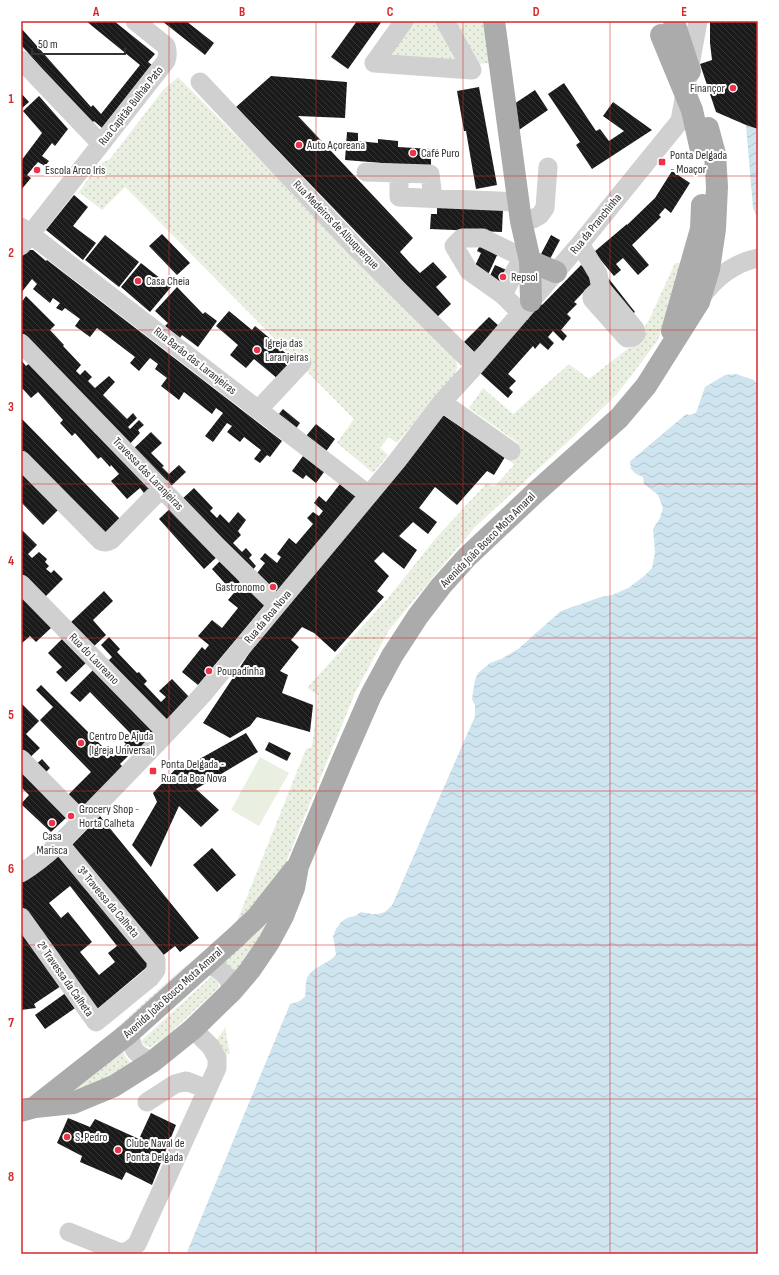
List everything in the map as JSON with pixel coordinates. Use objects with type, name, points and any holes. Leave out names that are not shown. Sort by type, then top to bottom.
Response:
[{"type":"main road","points":[[494,21],[520,211],[530,261],[526,307]]},
{"type":"main road","name":"Avenida João Bosco Mota Amaral","points":[[28,1109],[73,1103],[114,1086],[152,1062],[194,1029],[233,990],[250,970],[269,942],[283,916],[294,888],[298,866],[371,695],[392,656],[418,616],[441,586],[468,557],[536,492],[619,418],[646,386],[698,302],[709,269],[715,229],[715,154],[704,137],[667,25]]},
{"type":"main road","name":"Avenida João Bosco Mota Amaral","points":[[667,352],[700,229],[704,183],[704,137]]},
{"type":"main road","points":[[530,261],[556,272]]},
{"type":"main road","name":"Avenida João Bosco Mota Amaral","points":[[28,1109],[129,1033],[237,936],[257,917],[298,866]]},
{"type":"street","name":"Rua Capitão Bulhão Pato","points":[[24,236],[101,144],[166,61],[168,51],[166,46],[135,21]]},
{"type":"street","points":[[404,21],[374,63],[472,70],[501,68]]},
{"type":"street","points":[[445,21],[472,70]]},
{"type":"street","name":"Rua da Pranchinha","points":[[442,402],[580,244],[680,122],[698,21]]},
{"type":"street","points":[[21,60],[101,144]]},
{"type":"street","name":"Rua Medeiros de Albuquerque","points":[[200,82],[356,248],[475,366]]},
{"type":"street","points":[[366,172],[430,174],[433,198],[520,211],[533,219],[540,215],[545,208],[548,167]]},
{"type":"street","name":"Rua Barão das Laranjeiras","points":[[24,236],[258,410],[369,495]]},
{"type":"street","points":[[526,307],[503,295],[469,271],[454,246],[462,238],[484,238],[530,261]]},
{"type":"street","points":[[580,244],[598,274],[601,288]]},
{"type":"street","points":[[698,302],[708,287],[725,272],[750,260],[758,258]]},
{"type":"street","points":[[503,295],[516,269],[530,261]]},
{"type":"street","name":"Travessa das Laranjeiras","points":[[21,343],[277,605]]},
{"type":"street","points":[[258,410],[302,363]]},
{"type":"street","points":[[442,402],[511,451]]},
{"type":"street","name":"Rua da Boa Nova","points":[[21,873],[30,868],[60,844],[204,693],[397,461],[442,402]]},
{"type":"street","points":[[21,460],[100,541],[104,542],[111,540],[162,488]]},
{"type":"street","name":"Rua do Laureano","points":[[21,584],[167,733]]},
{"type":"street","points":[[21,759],[82,821]]},
{"type":"street","name":"3ª Travessa da Calheta","points":[[60,844],[156,960],[156,970],[150,978],[96,1022]]},
{"type":"street","name":"2ª Travessa da Calheta","points":[[21,917],[96,1022]]},
{"type":"street","points":[[207,963],[222,972],[228,978],[233,990]]},
{"type":"street","points":[[69,1232],[121,1253],[130,1250],[138,1244],[217,1068],[217,1058],[211,1047],[194,1029]]},
{"type":"street","points":[[129,1033],[132,1047],[138,1054],[152,1062]]},
{"type":"street","points":[[147,1102],[174,1084],[186,1081],[207,1089]]},
{"type":"green space","points":[[411,21],[483,21],[491,63],[465,65],[384,60]]},
{"type":"green space","points":[[178,77],[452,354],[455,359],[457,366],[455,374],[397,443],[389,437],[380,448],[388,455],[373,473],[337,443],[354,419],[125,187],[102,210],[79,192],[98,165],[110,159],[163,90]]},
{"type":"green space","points":[[675,263],[682,263],[658,340],[628,380],[616,395],[572,438],[475,527],[389,630],[355,693],[282,872],[260,906],[120,1034],[116,1028],[184,967],[212,947],[236,924],[306,749],[312,747],[318,695],[307,688],[389,597],[435,539],[487,483],[494,487],[514,465],[509,460],[518,443],[469,408],[483,388],[513,414],[569,364],[589,379],[635,343],[649,320]]},
{"type":"green space","points":[[260,757],[289,773],[259,826],[231,810]]},
{"type":"green space","points":[[266,919],[272,923],[237,979],[223,963]]},
{"type":"green space","points":[[211,977],[219,979],[218,988],[167,1036],[151,1047],[145,1046],[141,1041]]},
{"type":"green space","points":[[226,1027],[230,1053],[225,1056],[215,1045]]},
{"type":"green space","points":[[123,1050],[128,1060],[136,1066],[81,1094],[72,1088]]},
{"type":"water","points":[[746,125],[758,129],[758,219],[753,208]]},
{"type":"water","points":[[736,374],[754,380],[758,384],[758,1254],[186,1254],[290,1004],[298,1002],[305,997],[307,978],[314,970],[336,955],[333,936],[341,922],[361,912],[374,914],[382,913],[392,905],[475,716],[475,706],[472,699],[475,680],[478,673],[490,663],[501,659],[518,649],[561,611],[601,597],[612,595],[628,588],[652,568],[655,552],[653,529],[660,518],[663,508],[658,495],[644,484],[643,477],[636,474],[631,469],[630,461],[686,414],[689,415],[696,413],[705,387],[725,375]]},
{"type":"pier","points":[[684,412],[686,414],[628,463],[629,460]]},
{"type":"pier","points":[[470,697],[475,706],[475,716],[392,905],[382,913],[374,914],[361,912],[361,910],[374,912],[385,910],[390,904],[473,716],[473,706]]},
{"type":"pier","points":[[291,1001],[186,1254],[184,1254],[289,1003]]},
{"type":"building","points":[[86,21],[114,21],[155,54],[148,62],[152,65],[102,128],[94,121],[91,124],[21,45],[21,28],[91,107],[93,105],[101,114],[140,65]]},
{"type":"building","points":[[162,21],[186,21],[214,43],[205,55]]},
{"type":"building","points":[[357,21],[382,21],[348,69],[331,57]]},
{"type":"building","name":"Finançor","points":[[710,21],[758,21],[758,129],[716,112],[700,64],[712,60]]},
{"type":"building","name":"Auto Açoreana","points":[[271,76],[347,82],[345,118],[298,116],[413,238],[400,252],[410,263],[420,273],[433,262],[447,277],[436,287],[451,304],[436,318],[387,264],[236,107]]},
{"type":"building","points":[[564,83],[596,131],[600,129],[609,141],[624,131],[603,116],[613,102],[652,130],[592,169],[576,145],[580,142],[548,94]]},
{"type":"building","points":[[479,87],[497,185],[476,189],[466,131],[464,131],[457,91]]},
{"type":"building","points":[[535,90],[548,110],[516,132],[511,106]]},
{"type":"building","points":[[21,93],[29,102],[21,109]]},
{"type":"building","points":[[39,96],[68,129],[55,146],[52,143],[42,156],[49,161],[45,166],[38,162],[27,175],[31,178],[21,190],[21,161],[42,133],[23,111]]},
{"type":"building","points":[[347,132],[358,133],[358,141],[378,143],[378,139],[398,141],[398,147],[431,149],[431,167],[345,160]]},
{"type":"building","points":[[672,171],[690,183],[671,213],[665,208],[659,215],[661,217],[632,245],[649,265],[638,275],[623,258],[616,264],[621,270],[614,276],[594,252],[627,225],[655,198]]},
{"type":"building","points":[[74,195],[88,207],[73,226],[96,243],[83,260],[46,230]]},
{"type":"building","points":[[437,206],[503,209],[502,232],[430,229],[431,214],[437,214]]},
{"type":"building","points":[[162,234],[190,263],[177,275],[149,246]]},
{"type":"building","points":[[105,235],[139,262],[119,287],[85,260]]},
{"type":"building","points":[[551,235],[560,240],[550,259],[541,254]]},
{"type":"building","points":[[481,243],[499,251],[487,277],[473,270],[481,253],[477,251]]},
{"type":"building","points":[[27,250],[33,250],[46,261],[47,260],[282,441],[270,457],[267,455],[260,463],[254,459],[261,450],[244,437],[240,442],[227,432],[232,426],[227,423],[213,442],[205,436],[223,413],[216,408],[212,414],[184,392],[179,400],[161,386],[167,378],[155,369],[158,364],[150,358],[139,371],[130,363],[135,357],[97,328],[90,337],[75,326],[80,319],[65,308],[62,311],[56,308],[60,303],[53,298],[50,303],[33,289],[37,284],[32,279],[21,293],[21,257]]},
{"type":"building","points":[[141,263],[171,287],[150,312],[121,287]]},
{"type":"building","points":[[495,265],[520,276],[513,291],[488,280]]},
{"type":"building","points":[[581,265],[596,279],[574,302],[577,304],[567,314],[571,318],[561,330],[567,336],[563,341],[553,331],[548,337],[554,343],[548,350],[540,343],[535,349],[533,346],[508,374],[516,381],[509,388],[513,392],[508,398],[479,372],[540,304],[542,305]]},
{"type":"building","points":[[609,279],[635,312],[629,316],[603,283]]},
{"type":"building","points":[[177,287],[203,314],[205,312],[217,321],[198,347],[182,335],[180,338],[165,326],[168,323],[155,311]]},
{"type":"building","points":[[26,296],[55,325],[50,330],[81,365],[76,371],[80,375],[85,370],[92,377],[88,381],[95,388],[109,376],[115,382],[103,395],[127,419],[133,413],[137,418],[128,427],[130,429],[139,420],[144,425],[138,430],[140,433],[128,446],[21,336],[21,303]]},
{"type":"building","name":"Igreja das Laranjeiras","points":[[229,311],[252,330],[255,326],[294,360],[278,379],[254,359],[246,368],[230,355],[238,345],[216,326]]},
{"type":"building","points":[[489,317],[500,327],[474,352],[464,342]]},
{"type":"building","points":[[21,360],[26,366],[30,363],[37,369],[96,434],[100,430],[156,489],[147,497],[140,488],[127,499],[111,481],[119,474],[111,465],[110,467],[101,457],[98,459],[75,433],[72,436],[60,423],[63,420],[38,392],[31,398],[21,387]]},
{"type":"building","points":[[283,409],[300,423],[292,434],[274,420]]},
{"type":"building","points":[[443,415],[505,457],[494,475],[487,471],[457,505],[435,487],[419,508],[437,522],[428,534],[413,522],[399,536],[417,550],[404,569],[383,552],[374,561],[389,576],[377,591],[384,597],[335,652],[314,633],[302,627],[291,640],[299,647],[280,671],[288,675],[282,693],[313,705],[310,732],[257,717],[250,726],[230,738],[203,723],[254,646]]},
{"type":"building","points":[[21,418],[122,521],[105,537],[21,451]]},
{"type":"building","points":[[316,424],[335,439],[322,457],[302,441]]},
{"type":"building","points":[[151,432],[162,443],[151,453],[164,466],[162,467],[169,474],[179,465],[186,472],[169,488],[132,450]]},
{"type":"building","points":[[303,456],[324,472],[316,483],[306,475],[303,479],[292,471]]},
{"type":"building","points":[[21,468],[60,508],[43,525],[21,502]]},
{"type":"building","points":[[340,484],[356,497],[275,595],[254,577],[265,563],[260,559],[265,553],[277,563],[281,557],[277,554],[289,538],[296,544],[313,524],[307,518],[313,512],[319,516],[323,511],[314,503],[319,496],[326,502]]},
{"type":"building","points":[[194,488],[213,508],[210,511],[217,518],[220,514],[229,523],[238,512],[246,520],[238,531],[241,535],[233,543],[242,552],[246,548],[252,555],[249,558],[256,566],[250,573],[181,500]]},
{"type":"building","points":[[174,505],[219,555],[204,569],[159,519]]},
{"type":"building","points":[[21,529],[37,545],[28,554],[32,558],[39,552],[47,559],[45,562],[49,566],[46,569],[51,573],[54,570],[63,579],[43,599],[21,577]]},
{"type":"building","points":[[221,560],[240,582],[231,590],[212,569]]},
{"type":"building","points":[[244,581],[268,601],[198,685],[182,672],[202,647],[205,650],[209,645],[198,636],[212,620],[222,628],[238,608],[228,600]]},
{"type":"building","points":[[104,591],[113,601],[93,620],[106,635],[92,648],[69,624]]},
{"type":"building","points":[[21,594],[52,627],[36,642],[30,636],[21,644]]},
{"type":"building","points":[[64,637],[88,661],[66,682],[56,672],[62,667],[48,653]]},
{"type":"building","points":[[109,637],[120,649],[117,652],[147,681],[144,684],[161,702],[166,697],[159,691],[172,679],[190,698],[164,723],[106,663],[112,657],[101,645]]},
{"type":"building","points":[[94,669],[156,733],[135,753],[133,751],[120,764],[124,768],[78,813],[64,799],[91,772],[40,720],[53,707],[36,690],[41,685],[113,757],[126,744],[124,742],[130,737],[128,735],[130,733],[90,692],[80,702],[70,693]]},
{"type":"building","points":[[21,703],[39,721],[26,734],[40,748],[26,761],[21,756]]},
{"type":"building","points":[[246,733],[258,752],[196,789],[219,810],[201,827],[179,806],[151,867],[132,845],[157,802],[153,793],[183,761],[187,766]]},
{"type":"building","points":[[269,742],[291,753],[287,761],[265,750]]},
{"type":"building","points":[[42,759],[50,768],[42,776],[33,767]]},
{"type":"building","points":[[21,766],[68,816],[51,832],[21,804],[29,795],[21,787]]},
{"type":"building","points":[[100,816],[199,938],[180,952],[175,946],[161,957],[70,847]]},
{"type":"building","points":[[212,848],[236,875],[217,892],[193,865]]},
{"type":"building","points":[[62,853],[153,962],[96,1010],[21,906],[21,882]],"holes":[[[70,886],[117,946],[108,953],[115,962],[99,975],[80,952],[92,942],[68,912],[61,918],[49,903]]]},
{"type":"building","points":[[21,921],[64,984],[34,1004],[36,1008],[21,1010]]},
{"type":"building","points":[[67,992],[78,1006],[45,1029],[35,1015]]},
{"type":"building","name":"Clube Naval de Ponta Delgada","points":[[151,1113],[176,1125],[152,1185],[126,1172],[122,1180],[80,1162],[82,1156],[57,1143],[68,1118],[90,1127],[95,1119],[139,1139]]},
{"type":"place","name":"Finançor","points":[[733,88]]},
{"type":"place","name":"Auto Açoreana","points":[[299,145]]},
{"type":"place","name":"Café Puro","points":[[413,153]]},
{"type":"place","name":"Ponta Delgada - Moaçor","points":[[662,162]]},
{"type":"place","name":"Escola Arco Iris","points":[[37,170]]},
{"type":"place","name":"Repsol","points":[[503,277]]},
{"type":"place","name":"Casa Cheia","points":[[138,281]]},
{"type":"place","name":"Igreja das Laranjeiras","points":[[257,350]]},
{"type":"place","name":"Gastronomo","points":[[273,587]]},
{"type":"place","name":"Poupadinha","points":[[209,671]]},
{"type":"place","name":"Centro De Ajuda (Igreja Universal)","points":[[81,743]]},
{"type":"place","name":"Ponta Delgada - Rua da Boa Nova","points":[[153,771]]},
{"type":"place","name":"Grocery Shop - Horta Calheta","points":[[71,816]]},
{"type":"place","name":"Casa Marisca","points":[[52,823]]},
{"type":"place","name":"S. Pedro","points":[[67,1137]]},
{"type":"place","name":"Clube Naval de Ponta Delgada","points":[[118,1150]]}]
